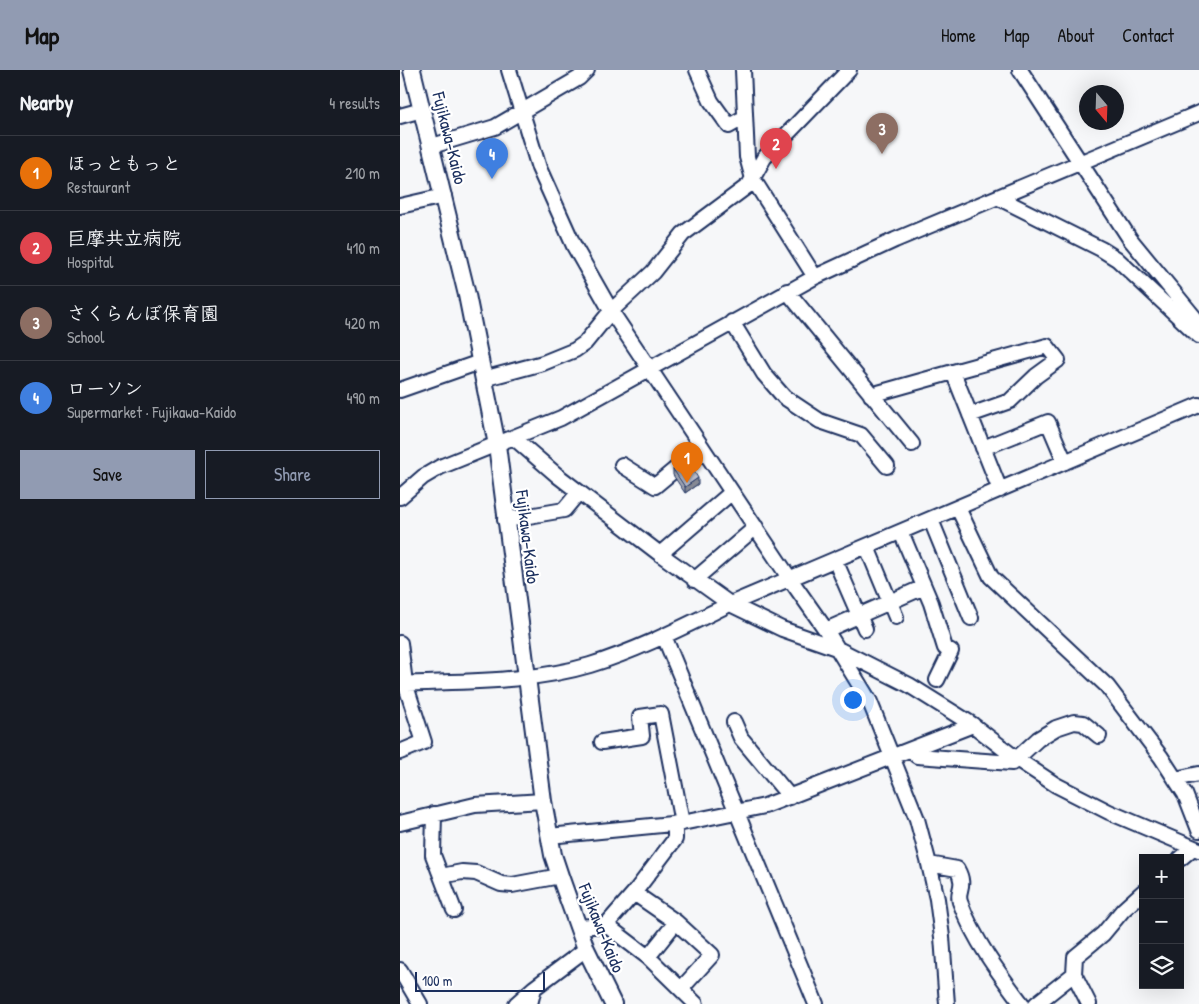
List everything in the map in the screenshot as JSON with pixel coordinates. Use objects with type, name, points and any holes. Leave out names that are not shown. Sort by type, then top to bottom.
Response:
[{"type":"main road","name":"Fujikawa-Kaido","points":[[412,70],[444,196],[497,445],[526,678],[549,836],[560,876],[578,927],[613,1004]]},
{"type":"street","points":[[509,70],[539,168],[574,246],[611,311],[826,630],[870,702],[894,757],[916,819],[929,864],[939,918],[947,1004]]},
{"type":"street","points":[[432,146],[495,127],[579,78],[587,70]]},
{"type":"street","points":[[697,70],[711,101],[729,126],[745,117]]},
{"type":"street","points":[[743,70],[747,157],[753,179],[815,277]]},
{"type":"street","points":[[483,379],[543,363],[574,350],[585,343],[611,311],[653,272],[683,234],[749,185],[764,158],[850,70]]},
{"type":"street","points":[[1020,70],[1130,239],[1199,324]]},
{"type":"street","points":[[400,116],[422,110]]},
{"type":"street","points":[[400,497],[423,477],[440,467],[561,418],[815,277],[895,240],[1081,164],[1199,113]]},
{"type":"street","points":[[400,206],[444,196]]},
{"type":"street","points":[[999,198],[1100,249],[1117,260],[1199,336]]},
{"type":"street","points":[[787,291],[912,444]]},
{"type":"street","points":[[732,322],[764,374],[784,397],[820,421],[861,435],[887,466]]},
{"type":"street","points":[[872,395],[1046,346],[1058,360],[1036,376],[1010,401],[970,415]]},
{"type":"street","points":[[400,390],[480,362]]},
{"type":"street","points":[[953,372],[1000,490]]},
{"type":"street","points":[[402,684],[526,678],[589,665],[664,636],[730,604],[1199,405]]},
{"type":"street","points":[[983,448],[1048,422],[1065,462]]},
{"type":"street","points":[[514,438],[579,492],[694,580],[730,604],[782,629],[836,648],[910,685],[973,725],[1018,760],[1056,785],[1109,812],[1196,849]]},
{"type":"street","points":[[622,465],[655,486],[702,447]]},
{"type":"street","points":[[505,520],[564,510],[579,492]]},
{"type":"street","points":[[660,554],[732,492]]},
{"type":"street","points":[[958,508],[991,578],[1107,686],[1175,779],[1184,794],[1199,830]]},
{"type":"street","points":[[931,520],[971,618]]},
{"type":"street","points":[[694,580],[756,527]]},
{"type":"street","points":[[901,532],[924,587],[946,648],[951,652],[937,680]]},
{"type":"street","points":[[866,547],[896,617]]},
{"type":"street","points":[[835,560],[865,629]]},
{"type":"street","points":[[826,630],[924,587]]},
{"type":"street","points":[[664,636],[816,1004]]},
{"type":"street","points":[[400,643],[402,684],[424,742],[400,752]]},
{"type":"street","points":[[602,742],[642,736],[640,718],[661,714],[678,823],[675,839],[634,893],[606,925]]},
{"type":"street","points":[[734,722],[741,738],[790,797]]},
{"type":"street","points":[[910,750],[917,756],[1012,763],[1018,760],[1038,739],[1056,728],[1074,722],[1083,722],[1099,736]]},
{"type":"street","points":[[549,836],[678,823],[737,812],[790,797],[973,725]]},
{"type":"street","points":[[1175,779],[1199,774]]},
{"type":"street","points":[[400,822],[475,805],[543,801]]},
{"type":"street","points":[[434,814],[433,855],[454,910]]},
{"type":"street","points":[[1184,856],[1196,849]]},
{"type":"street","points":[[929,864],[957,869],[963,879],[959,900],[984,952],[1022,1004]]},
{"type":"street","points":[[441,876],[462,872],[476,873],[501,884],[512,886],[560,876]]},
{"type":"street","points":[[634,893],[676,922],[712,955],[681,989]]},
{"type":"street","points":[[1089,1004],[1074,974],[1075,957],[1103,934],[1122,910],[1139,895]]},
{"type":"street","points":[[648,957],[676,922]]},
{"type":"street","points":[[578,927],[606,925],[648,957],[696,1004]]},
{"type":"street","points":[[516,1004],[586,948]]},
{"type":"street","points":[[400,970],[420,1004]]},
{"type":"street","points":[[1036,1004],[1074,974]]},
{"type":"street","points":[[530,1004],[534,988]]},
{"type":"building","points":[[681,463],[685,469],[690,465],[698,478],[685,487],[673,469]]},
{"type":"place","name":"さくらんぼ保育園","points":[[882,154]]},
{"type":"place","name":"巨摩共立病院","points":[[776,169]]},
{"type":"place","name":"ローソン","points":[[492,179]]},
{"type":"place","name":"ほっともっと","points":[[687,483]]}]
